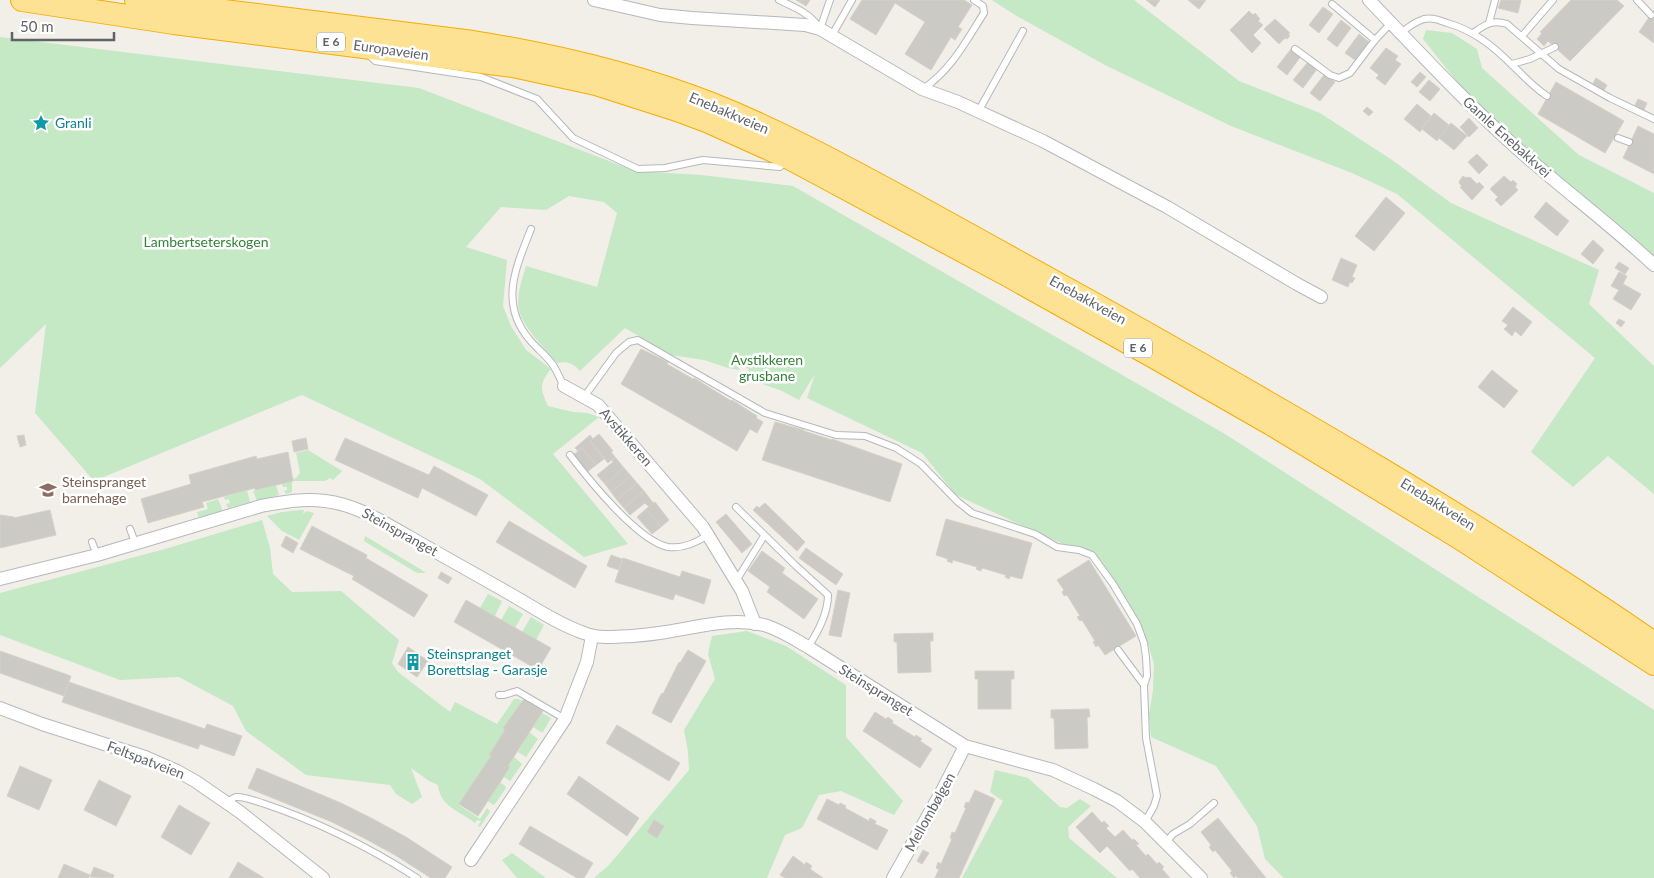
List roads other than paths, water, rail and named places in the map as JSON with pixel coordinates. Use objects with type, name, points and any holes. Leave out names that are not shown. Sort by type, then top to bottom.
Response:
[{"type":"highway","name":"Europaveien","points":[[22,0],[174,23],[521,68],[596,84],[638,97]]},
{"type":"highway","name":"Europaveien","points":[[136,0],[473,42],[559,57],[600,68]]},
{"type":"highway","name":"Enebakkveien","points":[[600,68],[682,93],[774,131],[836,162],[998,250],[1224,376],[1383,470],[1537,566],[1654,643]]},
{"type":"highway","name":"Enebakkveien","points":[[638,97],[709,122],[789,158],[1009,276],[1271,424],[1458,537],[1654,664]]},
{"type":"street","points":[[594,0],[660,15],[805,25],[820,29],[922,89],[1043,141],[1167,207],[1297,284],[1321,296]]},
{"type":"street","name":"Gamle Enebakkvei","points":[[1369,0],[1482,115],[1528,157],[1620,233],[1654,265]]},
{"type":"street","name":"Avstikkeren","points":[[564,386],[598,405],[708,535],[742,591],[755,624]]},
{"type":"street","name":"Steinspranget","points":[[0,579],[97,556],[261,506],[307,500],[333,502],[363,511],[380,519],[547,614],[592,636],[647,635],[708,624],[738,621],[765,626],[808,647],[965,746],[1052,770],[1110,797],[1145,822],[1201,878]]},
{"type":"street","points":[[471,860],[565,719],[587,662],[592,636]]},
{"type":"street","name":"Feltspatveien","points":[[0,708],[42,724],[145,757],[178,771],[195,780],[226,802],[324,878]]},
{"type":"street","name":"Mellombølgen","points":[[893,878],[965,746]]},
{"type":"lane","points":[[779,0],[797,8],[812,18],[820,29]]},
{"type":"lane","points":[[820,29],[830,0]]},
{"type":"lane","points":[[832,37],[852,0]]},
{"type":"lane","points":[[922,89],[934,81],[952,63],[984,13],[983,6],[974,0]]},
{"type":"lane","points":[[1489,23],[1495,0]]},
{"type":"lane","points":[[1522,36],[1553,0]]},
{"type":"lane","points":[[1636,0],[1650,15]]},
{"type":"lane","points":[[1332,4],[1376,40]]},
{"type":"lane","points":[[1401,33],[1410,25],[1426,19],[1435,19],[1458,26],[1486,42],[1512,64],[1534,88],[1546,96]]},
{"type":"lane","points":[[1473,33],[1489,23],[1499,21],[1507,24],[1541,55],[1571,77],[1654,119]]},
{"type":"lane","points":[[1295,49],[1330,75],[1340,78],[1350,73],[1392,23]]},
{"type":"lane","points":[[978,112],[1023,31]]},
{"type":"lane","points":[[360,46],[375,62],[481,77],[537,99],[573,138],[638,169],[665,168],[703,160],[780,167],[789,158]]},
{"type":"lane","points":[[1512,64],[1541,55],[1555,47]]},
{"type":"lane","points":[[1618,138],[1629,142]]},
{"type":"lane","name":"Avstikkeren","points":[[532,229],[516,269],[513,281],[512,306],[516,319],[524,332],[553,366],[564,386]]},
{"type":"lane","points":[[584,397],[622,346],[638,340],[765,413],[830,434],[865,436],[896,448],[921,464],[958,502],[972,512],[1035,534],[1057,547],[1079,550],[1092,555],[1113,584],[1140,629],[1143,639],[1147,676],[1144,684],[1146,738],[1157,796],[1145,822]]},
{"type":"lane","points":[[570,455],[613,506],[634,526],[658,543],[670,547],[684,546],[695,543],[708,535]]},
{"type":"lane","points":[[736,508],[828,595],[826,612],[808,647]]},
{"type":"lane","points":[[130,529],[136,545]]},
{"type":"lane","points":[[736,581],[764,536]]},
{"type":"lane","points":[[92,542],[97,556]]},
{"type":"lane","points":[[1118,650],[1144,684]]},
{"type":"lane","points":[[499,694],[504,695],[514,691],[520,692],[565,719]]},
{"type":"lane","points":[[226,802],[238,797],[253,800],[291,814],[330,830],[366,848],[417,878]]},
{"type":"lane","points":[[1166,842],[1214,803]]},
{"type":"place","name":"Granli","points":[[41,123]]},
{"type":"place","name":"Steinspranget barnehage","points":[[48,490]]},
{"type":"place","name":"Steinspranget Borettslag - Garasje","points":[[413,662]]},
{"type":"park label","name":"Lambertseterskogen","points":[[206,242]]},
{"type":"park label","name":"Avstikkeren grusbane","points":[[767,368]]}]
